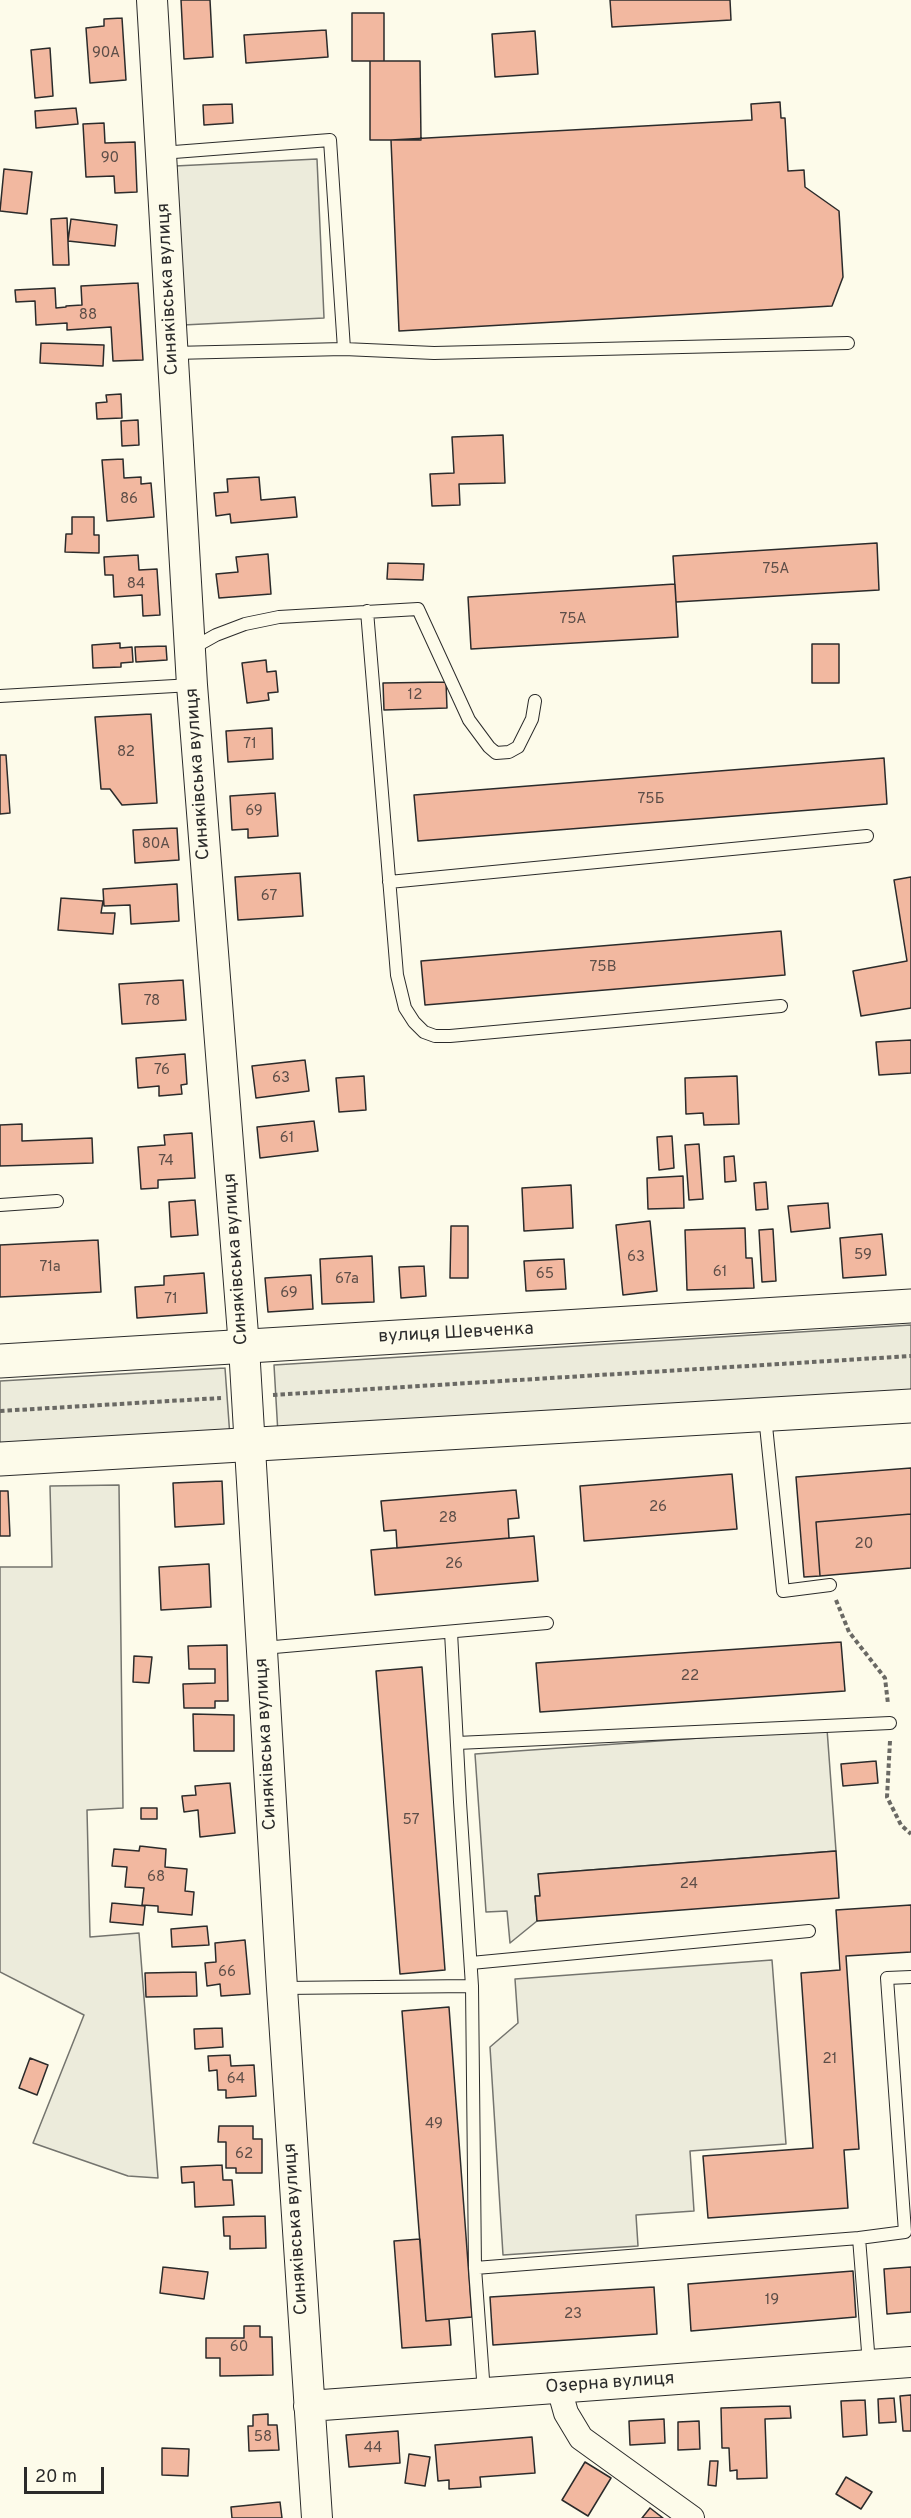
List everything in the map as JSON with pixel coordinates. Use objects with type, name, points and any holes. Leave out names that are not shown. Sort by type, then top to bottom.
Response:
[{"type":"main road","name":"вулиця Шевченка","points":[[0,1361],[911,1306]]},
{"type":"main road","points":[[0,1459],[911,1406]]},
{"type":"street","name":"Синяківська вулиця","points":[[152,0],[192,685],[244,1347],[282,1988],[317,2518]]},
{"type":"street","name":"Озерна вулиця","points":[[309,2406],[911,2362]]},
{"type":"street","points":[[559,2388],[566,2413],[581,2438],[692,2518]]},
{"type":"lane","points":[[161,153],[330,140],[344,349]]},
{"type":"lane","points":[[172,353],[344,349],[434,353],[848,343]]},
{"type":"lane","points":[[190,650],[216,634],[245,624],[279,617],[418,609],[469,720],[479,738],[496,753],[509,752],[518,747],[532,719],[535,701]]},
{"type":"lane","points":[[367,611],[397,975],[405,1008],[424,1032],[435,1036],[781,1006]]},
{"type":"lane","points":[[0,696],[192,685]]},
{"type":"lane","points":[[389,882],[867,836]]},
{"type":"lane","points":[[0,1205],[57,1201]]},
{"type":"lane","points":[[765,1415],[783,1591],[830,1585]]},
{"type":"lane","points":[[262,1648],[547,1623]]},
{"type":"lane","points":[[451,1632],[472,1986],[475,2268],[484,2393]]},
{"type":"lane","points":[[456,1743],[890,1723]]},
{"type":"lane","points":[[471,1963],[809,1931]]},
{"type":"lane","points":[[475,2268],[859,2238],[906,2232],[887,1978],[911,1977]]},
{"type":"lane","points":[[282,1988],[472,1986]]},
{"type":"lane","points":[[859,2238],[869,2364]]},
{"type":"path","points":[[0,1411],[911,1356]]},
{"type":"shaded area","points":[[317,159],[324,318],[183,325],[175,166]]},
{"type":"shaded area","points":[[911,1325],[911,1396],[278,1434],[274,1365]]},
{"type":"shaded area","points":[[225,1368],[230,1437],[0,1450],[0,1381]]},
{"type":"shaded area","points":[[119,1485],[123,1808],[87,1810],[90,1937],[139,1933],[158,2178],[128,2176],[33,2143],[84,2015],[0,1972],[0,1567],[52,1567],[50,1486]]},
{"type":"shaded area","points":[[827,1729],[836,1851],[539,1874],[540,1896],[535,1896],[537,1921],[510,1943],[507,1911],[486,1912],[475,1754]]},
{"type":"shaded area","points":[[772,1960],[786,2144],[690,2151],[694,2211],[636,2215],[638,2246],[503,2255],[490,2047],[518,2023],[515,1979]]},
{"type":"building","points":[[181,0],[210,0],[213,57],[184,59]]},
{"type":"building","points":[[610,0],[730,0],[731,20],[612,27]]},
{"type":"building","points":[[352,13],[384,13],[384,61],[352,61]]},
{"type":"building","points":[[122,18],[126,80],[90,83],[86,28],[104,26],[104,19]]},
{"type":"building","points":[[326,30],[328,57],[246,63],[244,35]]},
{"type":"building","points":[[535,31],[538,74],[495,77],[492,34]]},
{"type":"building","points":[[50,48],[53,96],[35,98],[31,50]]},
{"type":"building","points":[[370,61],[420,61],[421,140],[370,140]]},
{"type":"building","points":[[780,102],[781,118],[785,118],[788,171],[804,170],[805,187],[839,211],[843,277],[832,306],[399,331],[391,140],[752,120],[751,104]]},
{"type":"building","points":[[232,104],[233,123],[204,125],[203,105]]},
{"type":"building","points":[[76,108],[78,124],[36,128],[35,111]]},
{"type":"building","points":[[104,123],[105,143],[135,142],[137,192],[115,193],[114,176],[86,177],[83,124]]},
{"type":"building","points":[[4,169],[32,172],[27,214],[0,211]]},
{"type":"building","points":[[67,218],[69,265],[53,265],[51,219]]},
{"type":"building","points":[[71,219],[117,225],[115,246],[68,241]]},
{"type":"building","points":[[138,283],[143,360],[113,361],[111,327],[67,330],[67,323],[36,325],[35,301],[16,302],[15,290],[55,288],[56,308],[82,305],[81,286]]},
{"type":"building","points":[[41,343],[104,345],[103,366],[40,363]]},
{"type":"building","points":[[121,394],[122,418],[97,419],[96,403],[107,402],[106,395]]},
{"type":"building","points":[[138,420],[139,445],[122,446],[121,421]]},
{"type":"building","points":[[503,435],[505,483],[459,484],[460,505],[432,506],[430,474],[454,473],[452,437]]},
{"type":"building","points":[[123,459],[124,478],[141,477],[141,484],[151,483],[154,517],[107,521],[102,460]]},
{"type":"building","points":[[259,477],[261,500],[295,497],[297,517],[231,523],[230,514],[216,516],[214,493],[228,492],[227,479]]},
{"type":"building","points":[[72,517],[94,517],[94,535],[99,535],[99,553],[65,552],[66,534],[72,534]]},
{"type":"building","points":[[877,543],[879,590],[676,602],[673,556]]},
{"type":"building","points":[[268,554],[271,594],[219,598],[216,574],[238,572],[236,557]]},
{"type":"building","points":[[138,555],[139,570],[157,569],[160,615],[143,616],[142,595],[114,597],[113,575],[105,575],[104,557]]},
{"type":"building","points":[[388,563],[424,564],[423,580],[387,579]]},
{"type":"building","points":[[675,584],[678,637],[471,649],[468,597]]},
{"type":"building","points":[[120,643],[120,648],[132,647],[133,662],[121,663],[121,667],[93,668],[92,645]]},
{"type":"building","points":[[812,644],[839,644],[839,683],[812,683]]},
{"type":"building","points":[[166,646],[167,660],[136,662],[135,647]]},
{"type":"building","points":[[266,660],[267,672],[276,671],[278,692],[268,693],[269,700],[247,703],[242,663]]},
{"type":"building","points":[[446,682],[447,708],[384,710],[383,683]]},
{"type":"building","points":[[151,714],[157,803],[122,805],[110,789],[101,789],[95,717]]},
{"type":"building","points":[[272,728],[273,759],[228,762],[226,731]]},
{"type":"building","points":[[0,755],[6,755],[10,813],[0,814]]},
{"type":"building","points":[[884,758],[887,804],[418,841],[414,795]]},
{"type":"building","points":[[275,793],[278,836],[248,838],[248,829],[232,830],[230,796]]},
{"type":"building","points":[[177,828],[179,860],[135,863],[133,830]]},
{"type":"building","points":[[300,873],[303,916],[238,920],[235,877]]},
{"type":"building","points":[[911,877],[911,1008],[861,1016],[853,971],[907,961],[894,880]]},
{"type":"building","points":[[177,884],[179,921],[131,924],[130,905],[104,906],[103,889]]},
{"type":"building","points":[[61,898],[103,901],[101,913],[115,913],[113,934],[58,930]]},
{"type":"building","points":[[781,931],[785,975],[425,1005],[421,961]]},
{"type":"building","points":[[183,980],[186,1020],[122,1024],[119,984]]},
{"type":"building","points":[[911,1040],[911,1073],[879,1075],[876,1042]]},
{"type":"building","points":[[185,1054],[187,1084],[181,1085],[182,1094],[159,1096],[159,1086],[138,1088],[136,1058]]},
{"type":"building","points":[[305,1060],[309,1091],[256,1098],[252,1066]]},
{"type":"building","points":[[364,1076],[366,1110],[339,1112],[336,1078]]},
{"type":"building","points":[[737,1076],[739,1124],[704,1125],[703,1113],[686,1114],[685,1078]]},
{"type":"building","points":[[314,1121],[318,1151],[260,1158],[257,1127]]},
{"type":"building","points":[[22,1124],[22,1141],[92,1138],[93,1163],[0,1166],[0,1125]]},
{"type":"building","points":[[192,1133],[195,1178],[158,1180],[158,1188],[141,1189],[138,1147],[165,1145],[164,1135]]},
{"type":"building","points":[[672,1136],[674,1168],[659,1170],[657,1137]]},
{"type":"building","points":[[699,1144],[703,1199],[689,1200],[685,1145]]},
{"type":"building","points":[[734,1156],[736,1181],[725,1182],[724,1157]]},
{"type":"building","points":[[683,1176],[684,1208],[648,1209],[647,1178]]},
{"type":"building","points":[[766,1182],[768,1209],[756,1210],[754,1183]]},
{"type":"building","points":[[571,1185],[573,1228],[524,1231],[522,1188]]},
{"type":"building","points":[[195,1200],[198,1235],[171,1237],[169,1202]]},
{"type":"building","points":[[828,1203],[830,1228],[791,1232],[788,1206]]},
{"type":"building","points":[[650,1221],[657,1291],[623,1295],[616,1225]]},
{"type":"building","points":[[451,1226],[468,1226],[468,1278],[450,1278]]},
{"type":"building","points":[[745,1228],[746,1258],[752,1258],[754,1288],[687,1290],[685,1230]]},
{"type":"building","points":[[773,1229],[776,1281],[762,1282],[759,1230]]},
{"type":"building","points":[[882,1234],[886,1275],[843,1278],[840,1238]]},
{"type":"building","points":[[98,1240],[101,1292],[0,1297],[0,1245]]},
{"type":"building","points":[[372,1256],[374,1302],[322,1304],[320,1259]]},
{"type":"building","points":[[564,1259],[566,1289],[526,1291],[524,1261]]},
{"type":"building","points":[[424,1266],[426,1296],[401,1298],[399,1267]]},
{"type":"building","points":[[204,1273],[207,1313],[137,1318],[135,1287],[164,1285],[164,1276]]},
{"type":"building","points":[[311,1275],[313,1309],[268,1312],[265,1278]]},
{"type":"building","points":[[911,1468],[911,1514],[816,1522],[820,1576],[804,1577],[796,1477]]},
{"type":"building","points":[[732,1474],[737,1529],[584,1541],[580,1486]]},
{"type":"building","points":[[222,1481],[224,1524],[175,1527],[173,1483]]},
{"type":"building","points":[[516,1490],[519,1518],[508,1519],[509,1538],[397,1548],[396,1530],[384,1531],[381,1501]]},
{"type":"building","points":[[0,1491],[8,1491],[10,1536],[0,1536]]},
{"type":"building","points":[[911,1514],[911,1568],[820,1576],[816,1522]]},
{"type":"building","points":[[534,1536],[538,1581],[375,1595],[371,1550]]},
{"type":"building","points":[[209,1564],[211,1607],[161,1610],[159,1567]]},
{"type":"building","points":[[841,1642],[845,1691],[540,1712],[536,1663]]},
{"type":"building","points":[[227,1645],[228,1701],[215,1701],[215,1708],[184,1708],[183,1684],[215,1683],[215,1669],[189,1669],[188,1646]]},
{"type":"building","points":[[134,1656],[152,1657],[149,1683],[133,1682]]},
{"type":"building","points":[[422,1667],[445,1970],[400,1974],[376,1671]]},
{"type":"building","points":[[193,1714],[234,1715],[234,1751],[194,1751]]},
{"type":"building","points":[[876,1761],[878,1783],[843,1786],[841,1764]]},
{"type":"building","points":[[230,1783],[235,1833],[200,1837],[198,1810],[184,1812],[182,1796],[196,1795],[195,1786]]},
{"type":"building","points":[[141,1808],[157,1808],[157,1819],[141,1819]]},
{"type":"building","points":[[140,1846],[166,1849],[165,1867],[187,1869],[185,1891],[194,1892],[192,1915],[158,1912],[158,1906],[142,1905],[144,1888],[125,1887],[127,1867],[112,1866],[114,1849],[139,1851]]},
{"type":"building","points":[[836,1851],[839,1898],[537,1921],[535,1896],[540,1896],[538,1874]]},
{"type":"building","points":[[112,1903],[145,1906],[143,1925],[110,1922]]},
{"type":"building","points":[[911,1905],[911,1952],[846,1956],[859,2149],[844,2150],[848,2208],[708,2218],[703,2156],[813,2148],[801,1973],[840,1970],[836,1910]]},
{"type":"building","points":[[207,1926],[209,1945],[172,1947],[171,1929]]},
{"type":"building","points":[[245,1940],[250,1994],[221,1996],[220,1984],[207,1986],[205,1963],[216,1962],[215,1943]]},
{"type":"building","points":[[196,1972],[197,1996],[146,1997],[145,1973]]},
{"type":"building","points":[[449,2007],[472,2317],[426,2321],[402,2011]]},
{"type":"building","points":[[222,2028],[223,2047],[195,2049],[194,2029]]},
{"type":"building","points":[[230,2055],[231,2066],[254,2065],[256,2096],[226,2098],[226,2090],[218,2090],[217,2070],[209,2071],[208,2056]]},
{"type":"building","points":[[30,2058],[48,2065],[37,2095],[19,2088]]},
{"type":"building","points":[[219,2126],[253,2126],[253,2139],[262,2139],[262,2173],[236,2173],[236,2168],[226,2168],[226,2142],[218,2142]]},
{"type":"building","points":[[222,2165],[223,2180],[232,2180],[234,2205],[195,2207],[194,2182],[182,2183],[181,2167]]},
{"type":"building","points":[[265,2216],[266,2248],[230,2249],[230,2236],[224,2236],[223,2217]]},
{"type":"building","points":[[420,2239],[426,2321],[449,2319],[451,2345],[402,2348],[394,2241]]},
{"type":"building","points":[[163,2267],[208,2272],[204,2299],[160,2293]]},
{"type":"building","points":[[911,2267],[911,2312],[887,2314],[884,2269]]},
{"type":"building","points":[[853,2271],[856,2317],[691,2331],[688,2284]]},
{"type":"building","points":[[654,2287],[657,2334],[493,2345],[490,2297]]},
{"type":"building","points":[[244,2326],[260,2326],[260,2337],[272,2337],[273,2375],[220,2376],[220,2358],[206,2358],[206,2338],[244,2338]]},
{"type":"building","points":[[911,2395],[911,2431],[903,2431],[900,2396]]},
{"type":"building","points":[[894,2398],[896,2422],[879,2423],[878,2399]]},
{"type":"building","points":[[865,2400],[867,2435],[843,2437],[841,2401]]},
{"type":"building","points":[[790,2406],[791,2418],[765,2419],[767,2478],[737,2479],[737,2470],[730,2471],[729,2448],[722,2448],[721,2408]]},
{"type":"building","points":[[268,2414],[268,2425],[277,2425],[279,2450],[249,2451],[248,2426],[253,2426],[253,2415]]},
{"type":"building","points":[[664,2419],[665,2443],[630,2445],[629,2421]]},
{"type":"building","points":[[699,2421],[700,2449],[678,2450],[678,2422]]},
{"type":"building","points":[[398,2431],[400,2463],[349,2467],[346,2435]]},
{"type":"building","points":[[532,2437],[535,2473],[480,2477],[481,2487],[449,2489],[449,2480],[438,2481],[435,2445]]},
{"type":"building","points":[[162,2448],[189,2449],[188,2476],[162,2475]]},
{"type":"building","points":[[409,2454],[430,2457],[425,2486],[405,2483]]},
{"type":"building","points":[[710,2461],[718,2461],[716,2486],[708,2485]]},
{"type":"building","points":[[585,2462],[611,2478],[588,2516],[562,2500]]},
{"type":"building","points":[[846,2477],[872,2492],[861,2509],[836,2494]]},
{"type":"building","points":[[280,2502],[282,2518],[232,2518],[231,2507]]},
{"type":"building","points":[[650,2508],[663,2518],[642,2518]]}]
